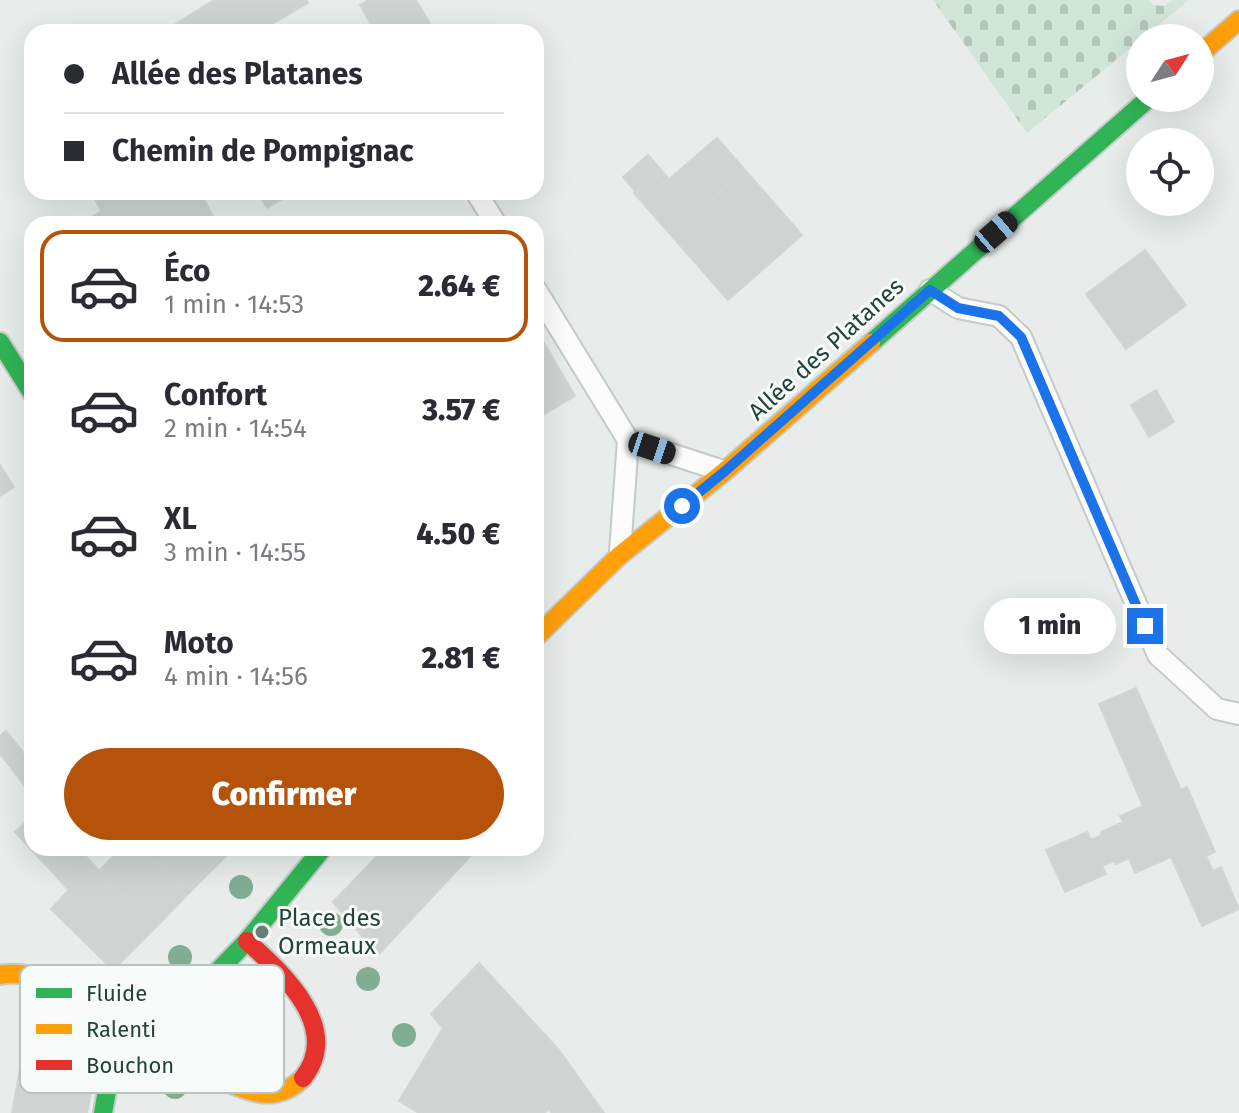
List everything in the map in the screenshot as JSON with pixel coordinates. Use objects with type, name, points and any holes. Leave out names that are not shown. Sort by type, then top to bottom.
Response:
[{"type":"street","points":[[1214,42],[1239,20]]},
{"type":"street","name":"Allée des Platanes","points":[[544,629],[619,556],[724,472],[1133,112]]},
{"type":"street","points":[[0,342],[24,380]]},
{"type":"street","points":[[224,965],[316,856]]},
{"type":"street","points":[[247,941],[273,965]]},
{"type":"street","points":[[0,975],[20,974]]},
{"type":"street","points":[[284,976],[311,1014],[317,1043],[311,1069],[292,1088],[284,1091]]},
{"type":"street","points":[[103,1113],[107,1093]]},
{"type":"street","points":[[259,1093],[271,1096],[279,1093]]},
{"type":"lane","points":[[930,290],[958,308],[999,316],[1021,337],[1158,655],[1217,709],[1239,714]]},
{"type":"lane","points":[[544,303],[628,440],[619,556]]},
{"type":"lane","points":[[628,440],[724,472]]},
{"type":"green space","points":[[933,0],[1149,0],[1153,5],[1164,6],[1173,0],[1189,0],[1160,24],[1126,24],[1126,52],[1027,133]]},
{"type":"building","points":[[214,0],[306,0],[308,3],[272,24],[176,24]]},
{"type":"building","points":[[369,0],[416,0],[430,24],[371,24],[360,5]]},
{"type":"building","points":[[717,138],[745,170],[704,206],[676,173]]},
{"type":"building","points":[[648,155],[669,179],[664,184],[655,175],[636,192],[623,177]]},
{"type":"building","points":[[745,170],[802,235],[728,300],[634,193],[655,175],[664,184],[676,173],[704,206]]},
{"type":"building","points":[[95,200],[162,200],[170,216],[104,216]]},
{"type":"building","points":[[204,200],[213,216],[170,216],[162,202]]},
{"type":"building","points":[[262,200],[280,200],[267,208]]},
{"type":"building","points":[[1145,250],[1186,305],[1126,349],[1086,294]]},
{"type":"building","points":[[544,343],[575,396],[544,414]]},
{"type":"building","points":[[1156,390],[1174,422],[1149,437],[1131,405]]},
{"type":"building","points":[[0,465],[14,487],[0,496]]},
{"type":"building","points":[[1136,688],[1181,790],[1187,787],[1215,852],[1206,856],[1213,871],[1221,867],[1239,909],[1202,926],[1171,857],[1135,873],[1129,858],[1116,864],[1114,861],[1102,866],[1106,874],[1065,892],[1046,850],[1087,832],[1091,840],[1123,822],[1120,816],[1143,806],[1099,704]]},
{"type":"building","points":[[6,731],[24,753],[9,765],[0,754],[0,736]]},
{"type":"building","points":[[24,753],[24,785],[9,765]]},
{"type":"building","points":[[24,824],[24,842],[15,832]]},
{"type":"building","points":[[37,856],[86,856],[154,929],[118,965],[108,965],[51,909],[69,890]]},
{"type":"building","points":[[113,856],[151,856],[191,891],[154,929],[99,871]]},
{"type":"building","points":[[151,856],[226,856],[191,891]]},
{"type":"building","points":[[377,856],[471,856],[378,955],[333,902]]},
{"type":"building","points":[[479,963],[558,1049],[604,1113],[552,1113],[549,1109],[544,1113],[419,1113],[399,1101],[443,1028],[431,1014]]},
{"type":"building","points":[[20,1068],[20,1093],[91,1093],[87,1113],[12,1113]]},
{"type":"traffic: fast","points":[[871,343],[1133,112]]},
{"type":"traffic: fast","points":[[0,342],[24,380]]},
{"type":"traffic: fast","points":[[224,965],[316,856]]},
{"type":"traffic: fast","points":[[103,1113],[107,1093]]},
{"type":"traffic: slow","points":[[1214,42],[1239,20]]},
{"type":"traffic: slow","points":[[544,629],[619,556],[724,472],[871,343]]},
{"type":"traffic: slow","points":[[0,975],[20,974]]},
{"type":"traffic: slow","points":[[284,1090],[303,1078]]},
{"type":"traffic: slow","points":[[262,1093],[276,1093]]},
{"type":"traffic: jam","points":[[247,941],[272,965]]},
{"type":"traffic: jam","points":[[284,978],[303,1002],[316,1040],[314,1059],[303,1078]]},
{"type":"place","name":"Place des Ormeaux","points":[[262,932]]},
{"type":"route","points":[[682,506],[930,290],[958,308],[999,316],[1021,337],[1145,626]]}]
